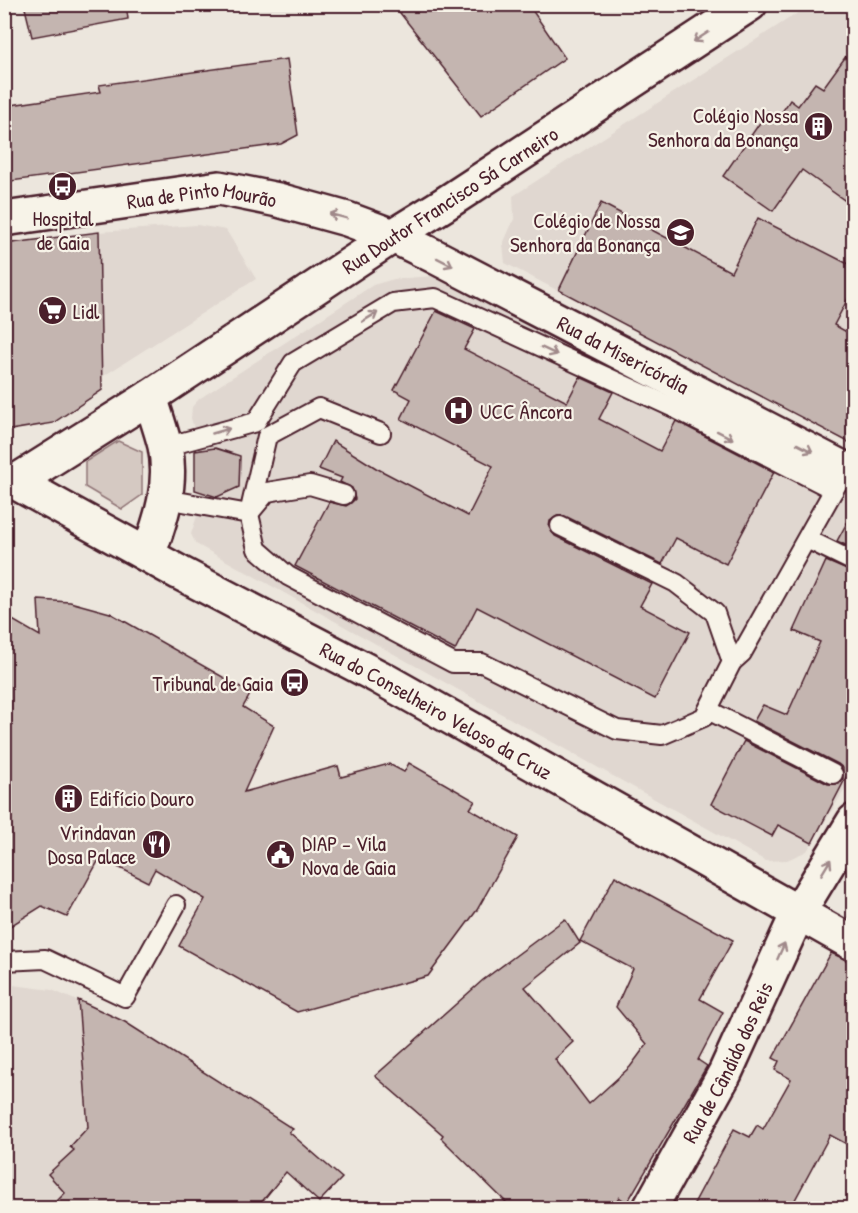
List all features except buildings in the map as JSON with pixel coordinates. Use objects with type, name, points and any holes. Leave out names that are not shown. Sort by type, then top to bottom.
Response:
[{"type":"main road","name":"Rua Doutor Francisco Sá Carneiro","points":[[8,483],[150,397],[750,4]]},
{"type":"main road","name":"Rua de Pinto Mourão","points":[[4,219],[219,188],[278,200],[347,219],[393,236]]},
{"type":"main road","name":"Rua da Misericórdia","points":[[393,236],[844,478]]},
{"type":"main road","points":[[148,555],[166,499],[168,472],[165,447],[150,397]]},
{"type":"main road","name":"Rua do Conselheiro Veloso da Cruz","points":[[8,483],[379,677],[854,944]]},
{"type":"main road","name":"Rua de Cândido dos Reis","points":[[650,1209],[725,1073],[798,913],[854,821]]},
{"type":"lane","points":[[165,447],[256,422],[293,363],[393,303],[435,298],[672,407],[844,478],[742,653],[732,662],[704,717],[662,735],[617,730],[482,663],[453,663],[288,576],[257,549],[249,513],[267,436],[319,408],[381,433]]},
{"type":"lane","points":[[249,513],[267,492],[310,485],[344,495]]},
{"type":"lane","points":[[166,499],[249,513]]},
{"type":"lane","points":[[560,526],[676,583],[715,613],[732,662]]},
{"type":"lane","points":[[807,539],[854,562]]},
{"type":"lane","points":[[708,710],[833,774]]},
{"type":"lane","points":[[4,961],[45,959],[124,997],[176,905]]},
{"type":"shaded area","name":"Colégio de Nossa Senhora da Bonança","points":[[810,5],[853,5],[854,422],[844,440],[505,263],[503,244],[514,219],[513,196]]},
{"type":"shaded area","points":[[197,225],[226,230],[256,279],[102,377],[102,390],[53,423],[5,431],[4,244],[99,232]]},
{"type":"shaded area","points":[[432,276],[461,281],[853,486],[853,776],[807,851],[787,860],[766,861],[196,544],[191,534],[204,495],[198,492],[195,485],[195,457],[200,450],[191,418],[192,407],[199,399],[373,285],[394,279]]},
{"type":"shaded area","points":[[118,441],[142,452],[142,495],[122,509],[85,487],[85,462]]},
{"type":"shaded area","points":[[5,984],[52,990],[125,1022],[293,1129],[212,1193],[171,1208],[5,1208]]},
{"type":"place","name":"Colégio Nossa Senhora da Bonança","points":[[819,127]]},
{"type":"place","name":"Hospital de Gaia","points":[[63,187]]},
{"type":"place","name":"Colégio de Nossa Senhora da Bonança","points":[[681,232]]},
{"type":"place","name":"Lidl","points":[[52,311]]},
{"type":"place","name":"UCC Âncora","points":[[459,411]]},
{"type":"place","name":"Tribunal de Gaia","points":[[294,683]]},
{"type":"place","name":"Edifício Douro","points":[[69,798]]},
{"type":"place","name":"Vrindavan Dosa Palace","points":[[157,844]]},
{"type":"place","name":"DIAP – Vila Nova de Gaia","points":[[281,855]]}]
